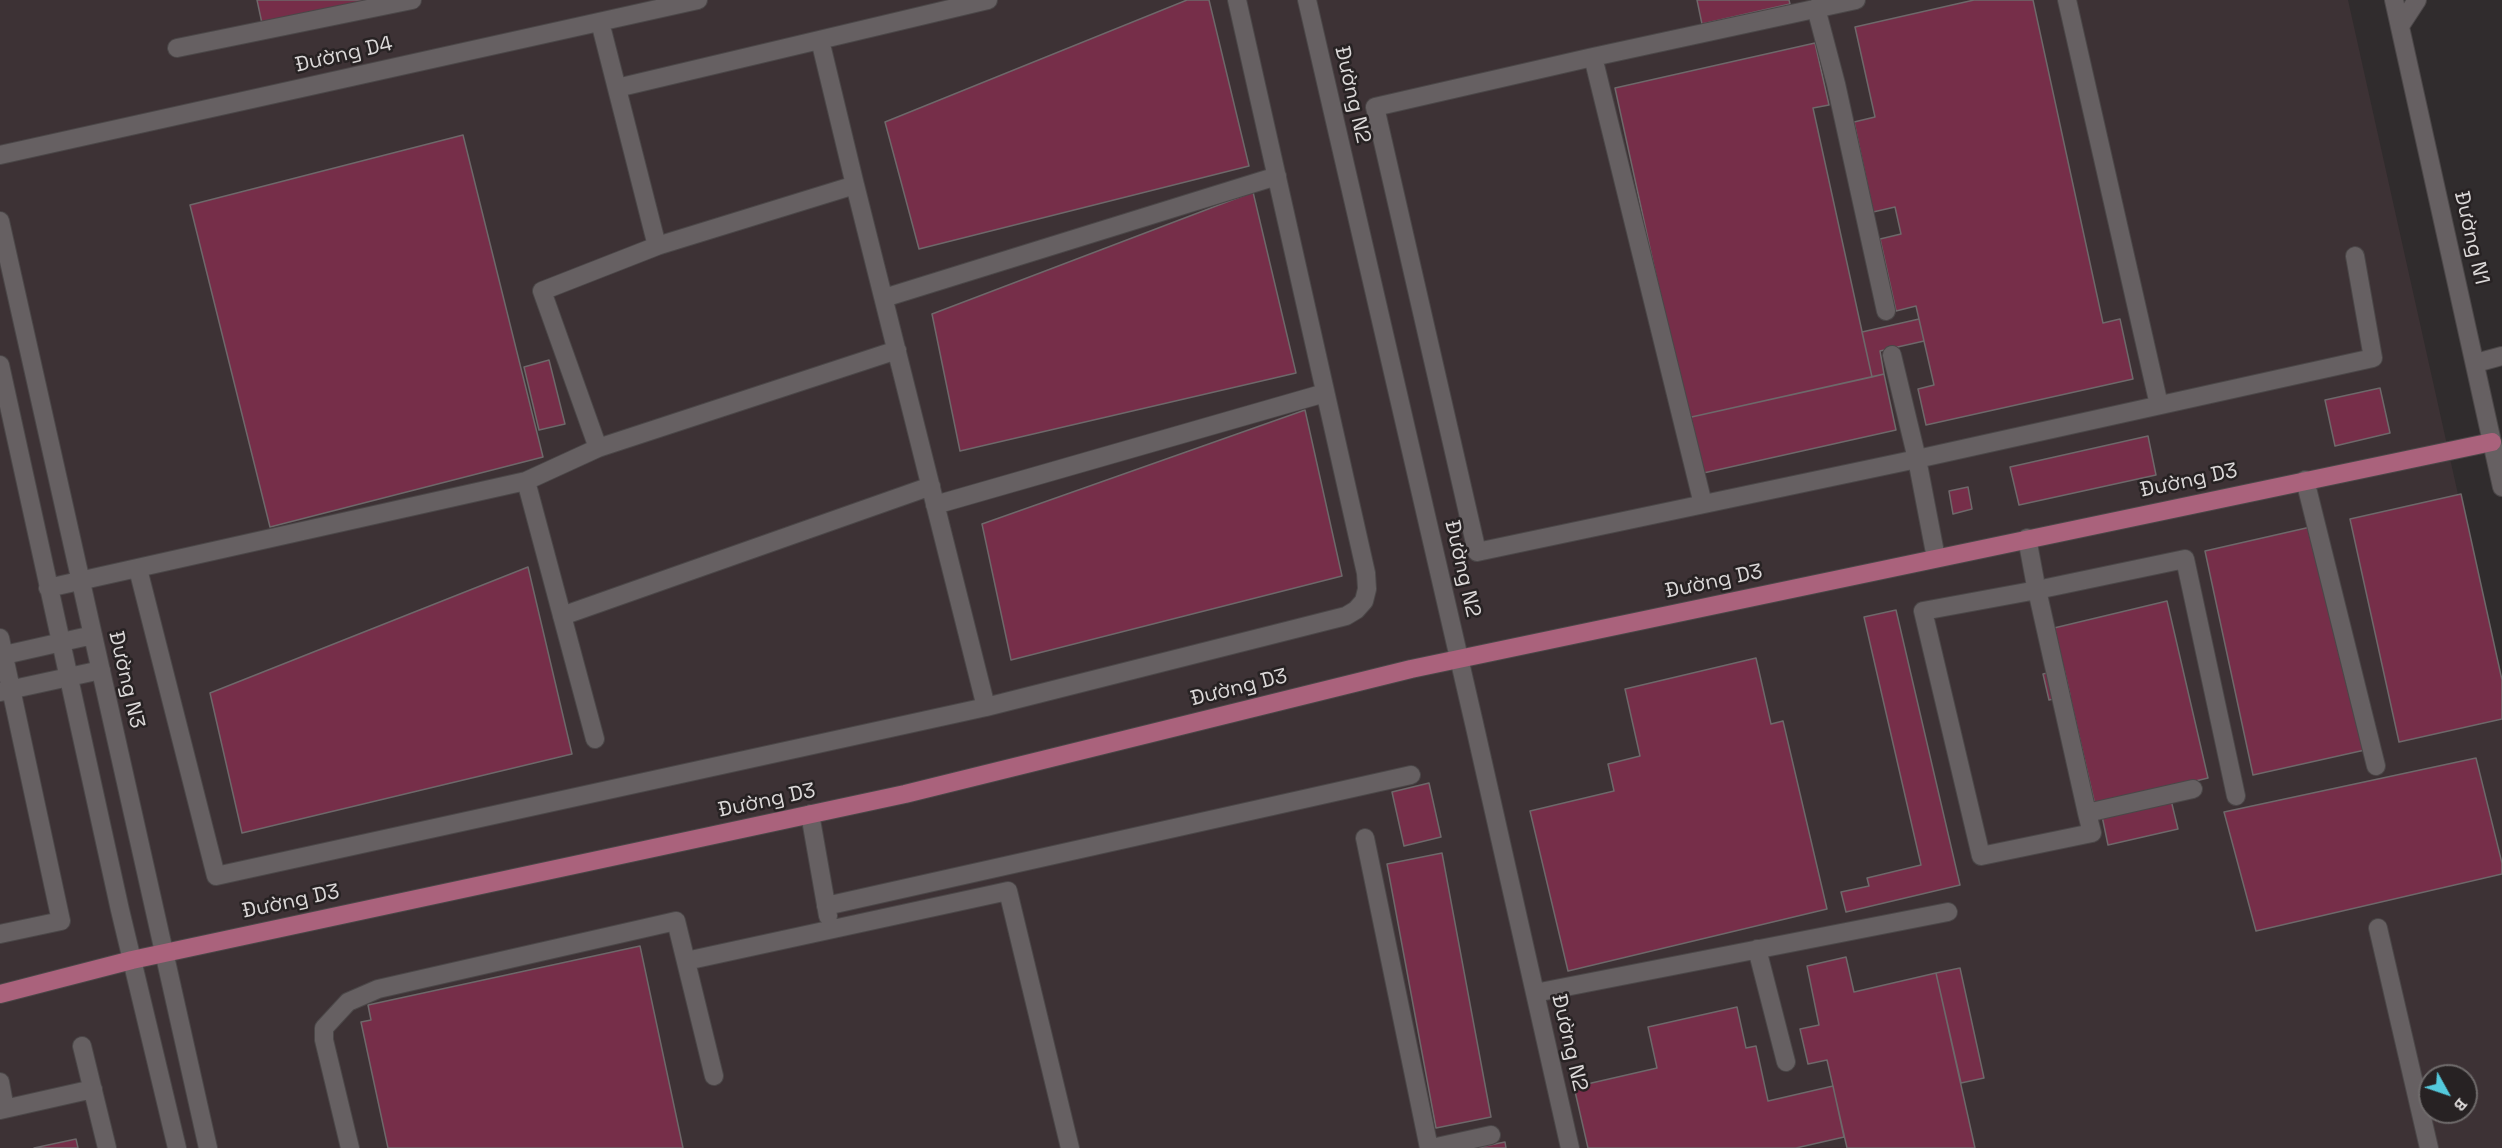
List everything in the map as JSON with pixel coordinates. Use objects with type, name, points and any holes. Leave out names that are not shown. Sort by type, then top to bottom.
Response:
[{"type":"main road","name":"Đường D3","points":[[0,994],[132,960],[905,794],[1460,658],[2492,442]]},
{"type":"street","points":[[177,48],[412,0]]},
{"type":"street","name":"Đường D4","points":[[0,155],[698,0]]},
{"type":"street","points":[[617,88],[988,0]]},
{"type":"street","points":[[138,569],[216,876],[986,707],[1339,618],[1356,610],[1364,601],[1366,573],[1237,0]]},
{"type":"street","name":"Đường N2","points":[[1307,0],[1460,658],[1570,1148]]},
{"type":"street","points":[[1856,0],[1820,5],[1375,107],[1477,552],[1917,459],[2373,358],[2355,256]]},
{"type":"street","points":[[2067,0],[2160,405]]},
{"type":"street","name":"Đường N1","points":[[2394,0],[2502,487]]},
{"type":"street","points":[[2400,26],[2417,0]]},
{"type":"street","points":[[1820,5],[1886,311]]},
{"type":"street","points":[[600,22],[657,246]]},
{"type":"street","points":[[820,40],[986,707]]},
{"type":"street","points":[[1593,57],[1703,504]]},
{"type":"street","points":[[884,298],[1276,176]]},
{"type":"street","points":[[598,448],[542,291],[657,246],[855,185]]},
{"type":"street","name":"Đường N3","points":[[0,221],[208,1148]]},
{"type":"street","points":[[48,588],[526,480],[598,448],[897,350]]},
{"type":"street","points":[[1892,355],[1917,459],[1936,558]]},
{"type":"street","points":[[2476,363],[2502,356]]},
{"type":"street","points":[[0,366],[132,960],[177,1148]]},
{"type":"street","points":[[935,505],[1325,393]]},
{"type":"street","points":[[526,480],[595,740]]},
{"type":"street","points":[[2305,480],[2376,766]]},
{"type":"street","points":[[562,616],[931,486]]},
{"type":"street","points":[[2027,538],[2037,590],[2092,833],[1981,856],[1923,611],[2037,590],[2185,559],[2236,796]]},
{"type":"street","points":[[0,934],[61,921],[5,690],[1,650],[93,635]]},
{"type":"street","points":[[5,690],[101,670]]},
{"type":"street","points":[[826,906],[1411,775]]},
{"type":"street","points":[[2087,813],[2193,789]]},
{"type":"street","points":[[810,814],[830,929]]},
{"type":"street","points":[[1365,838],[1430,1148],[1491,1135]]},
{"type":"street","points":[[686,961],[1008,891],[1071,1148]]},
{"type":"street","points":[[1535,993],[1948,912]]},
{"type":"street","points":[[350,1148],[324,1040],[324,1028],[348,1002],[378,989],[676,921],[714,1076]]},
{"type":"street","points":[[2378,928],[2429,1148]]},
{"type":"street","points":[[1757,949],[1786,1062]]},
{"type":"street","points":[[82,1046],[107,1148]]},
{"type":"street","points":[[0,1082],[3,1110],[93,1089]]},
{"type":"shaded area","points":[[0,0],[2348,0],[2502,692],[2502,1148],[0,1148]]},
{"type":"building","points":[[257,0],[383,0],[263,28]]},
{"type":"building","points":[[1187,0],[1209,0],[1249,166],[919,249],[885,122]]},
{"type":"building","points":[[1697,0],[1789,0],[1790,4],[1702,24]]},
{"type":"building","points":[[1974,0],[2033,0],[2103,323],[2120,319],[2133,379],[1926,425],[1918,389],[1934,385],[1916,306],[1896,311],[1880,239],[1901,234],[1895,207],[1873,212],[1854,122],[1875,117],[1855,27]]},
{"type":"building","points":[[1815,43],[1829,105],[1813,108],[1872,377],[1687,418],[1615,88]]},
{"type":"building","points":[[463,135],[543,457],[270,527],[190,205]]},
{"type":"building","points":[[1253,192],[1296,373],[960,451],[932,314]]},
{"type":"building","points":[[1919,319],[1924,341],[1880,351],[1884,374],[1872,377],[1862,332]]},
{"type":"building","points":[[549,360],[565,424],[539,430],[524,367]]},
{"type":"building","points":[[1884,374],[1896,430],[1699,474],[1687,418]]},
{"type":"building","points":[[2380,388],[2390,433],[2335,446],[2325,400]]},
{"type":"building","points":[[1305,410],[1342,576],[1011,660],[982,524]]},
{"type":"building","points":[[2148,436],[2156,475],[2019,505],[2010,467]]},
{"type":"building","points":[[1968,487],[1972,509],[1953,514],[1949,491]]},
{"type":"building","points":[[2461,494],[2502,680],[2502,719],[2399,742],[2350,519]]},
{"type":"building","points":[[2315,526],[2365,750],[2253,775],[2205,551]]},
{"type":"building","points":[[528,567],[572,754],[242,833],[210,693]]},
{"type":"building","points":[[2167,601],[2208,778],[2095,805],[2054,628]]},
{"type":"building","points":[[1896,610],[1960,885],[1846,912],[1841,892],[1869,886],[1867,878],[1921,865],[1864,617]]},
{"type":"building","points":[[1756,658],[1771,724],[1783,721],[1827,909],[1568,971],[1530,811],[1614,791],[1608,764],[1640,756],[1625,689]]},
{"type":"building","points":[[2064,669],[2070,695],[2049,700],[2043,674]]},
{"type":"building","points":[[2476,758],[2502,863],[2502,874],[2256,931],[2224,812]]},
{"type":"building","points":[[1429,783],[1441,837],[1404,846],[1392,792]]},
{"type":"building","points":[[2171,800],[2178,829],[2108,845],[2102,816]]},
{"type":"building","points":[[1442,853],[1491,1117],[1436,1128],[1387,864]]},
{"type":"building","points":[[640,946],[683,1148],[388,1148],[361,1022],[371,1020],[368,1005]]},
{"type":"building","points":[[1846,957],[1854,992],[1936,973],[1975,1148],[1847,1148],[1827,1060],[1808,1064],[1800,1029],[1819,1025],[1807,966]]},
{"type":"building","points":[[1960,968],[1984,1078],[1961,1083],[1936,973]]},
{"type":"building","points":[[1737,1007],[1746,1048],[1756,1046],[1768,1101],[1833,1086],[1844,1137],[1796,1148],[1588,1148],[1574,1087],[1657,1068],[1648,1027]]},
{"type":"building","points":[[76,1139],[78,1148],[34,1148]]},
{"type":"building","points":[[1505,1142],[1506,1148],[1475,1148]]}]
